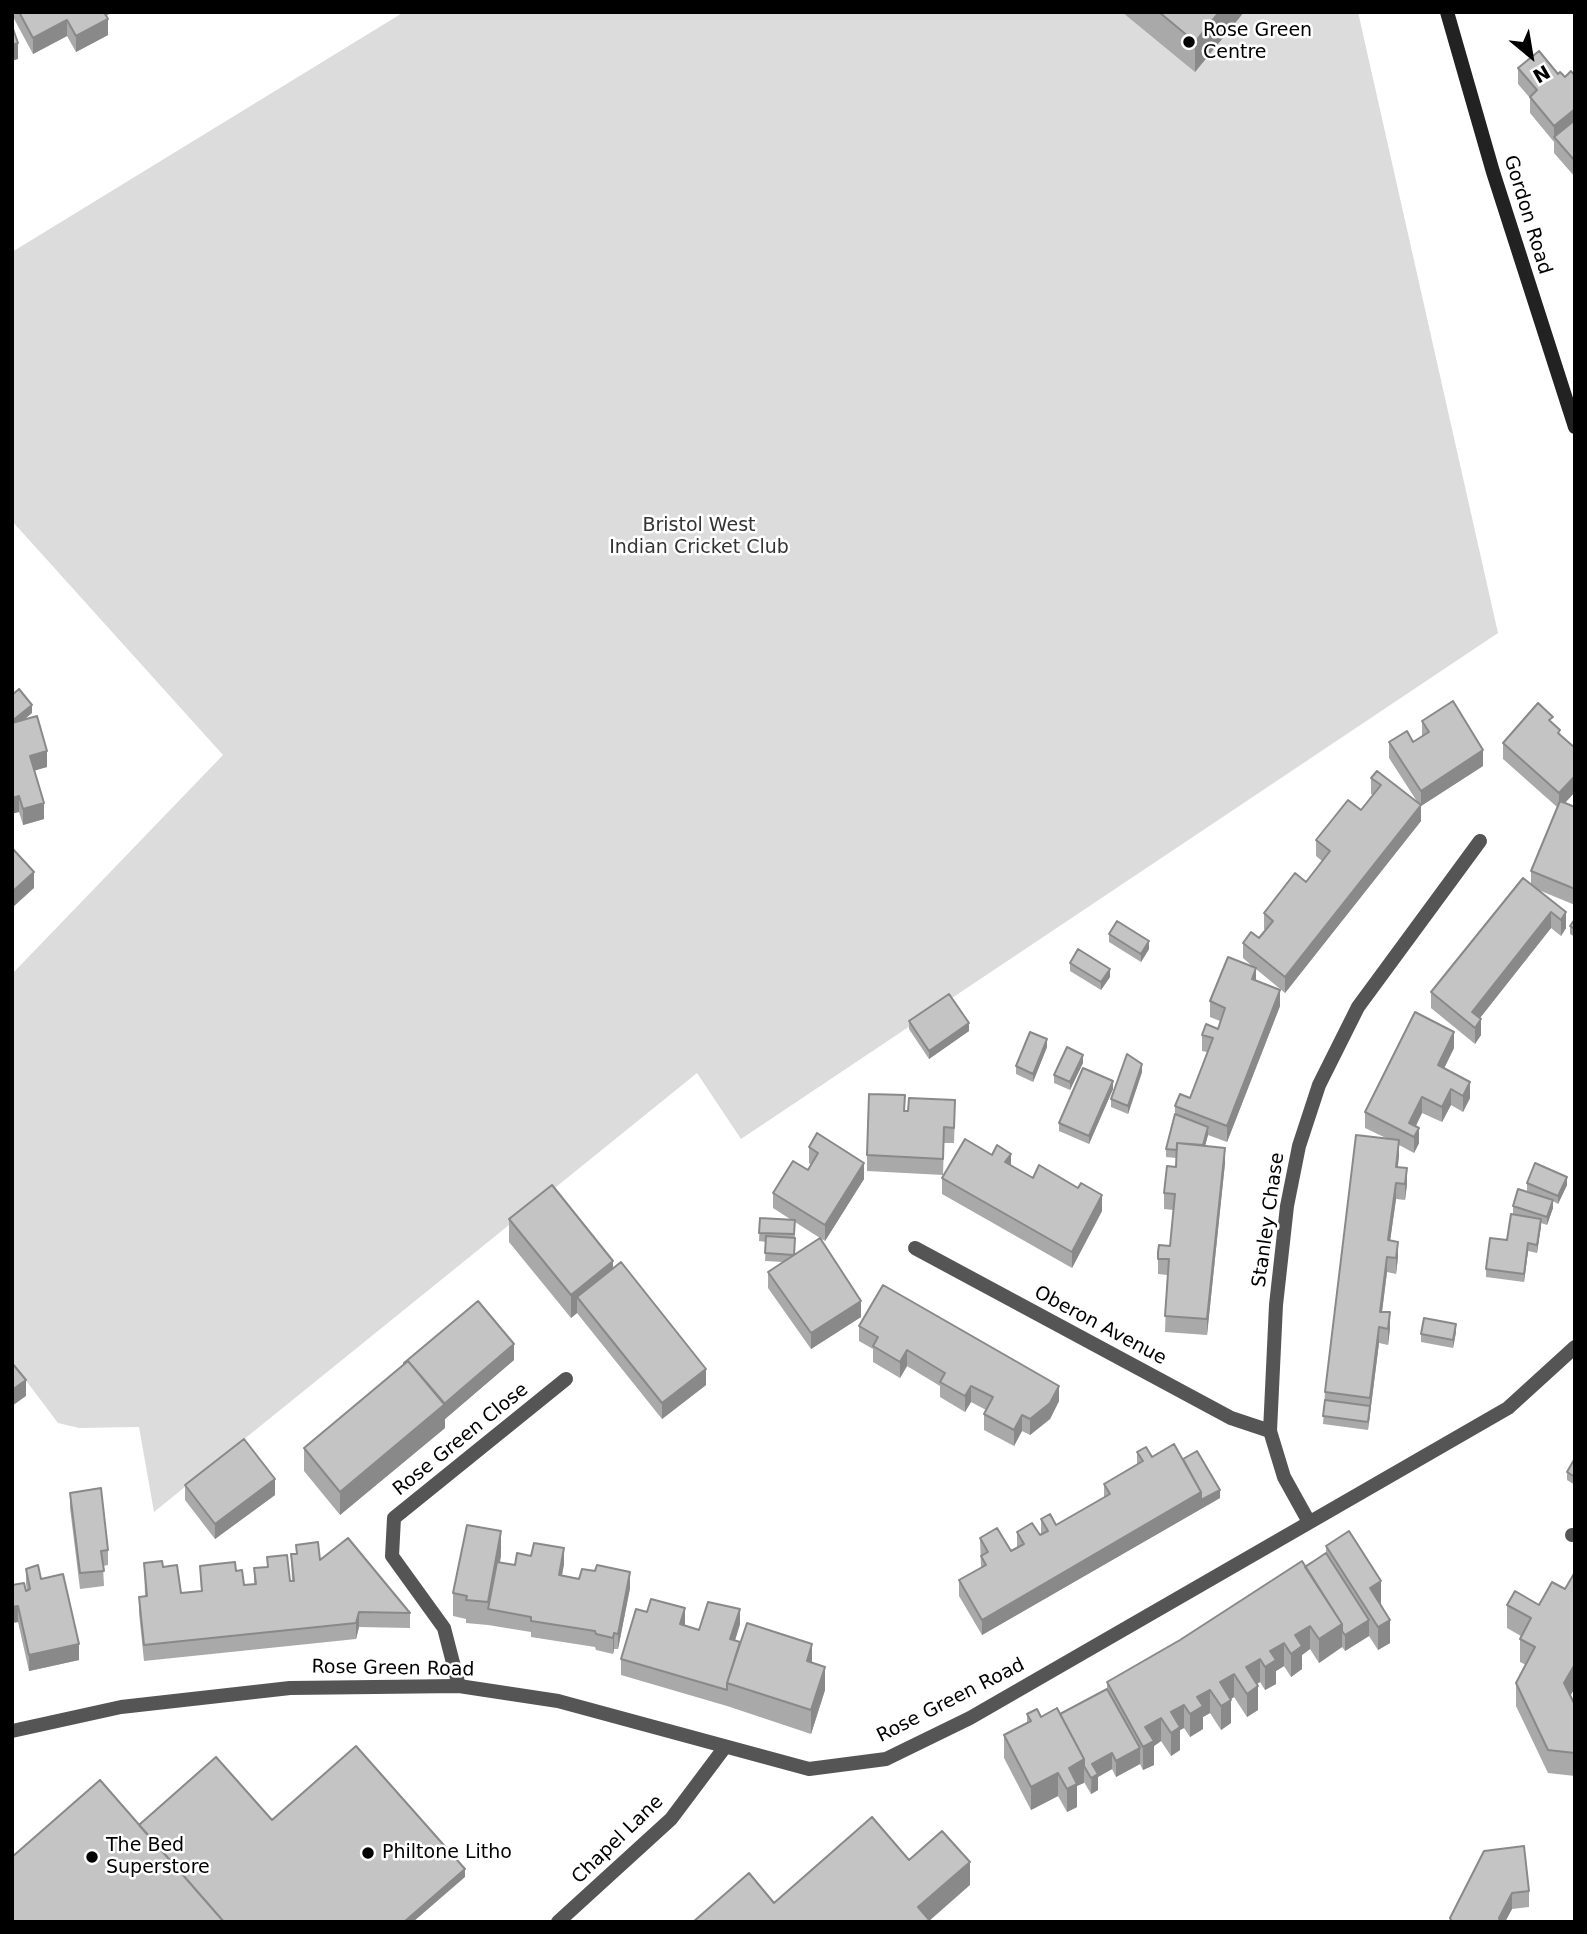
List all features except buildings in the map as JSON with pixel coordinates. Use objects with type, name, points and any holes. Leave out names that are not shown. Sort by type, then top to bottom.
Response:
[{"type":"main road","name":"Gordon Road","points":[[1447,12],[1497,185],[1575,427]]},
{"type":"street","name":"Stanley Chase","points":[[1310,1522],[1284,1477],[1270,1431],[1276,1305],[1287,1206],[1300,1146],[1319,1085],[1358,1007],[1480,841]]},
{"type":"street","name":"Oberon Avenue","points":[[915,1248],[1231,1418],[1270,1431]]},
{"type":"street","name":"Rose Green Road","points":[[12,1731],[121,1707],[290,1688],[459,1686],[558,1701],[809,1769],[886,1759],[970,1718],[1508,1408],[1575,1347]]},
{"type":"street","name":"Rose Green Close","points":[[459,1686],[444,1628],[391,1556],[394,1518],[566,1379]]},
{"type":"street","name":"Chapel Lane","points":[[558,1922],[671,1819],[725,1747]]},
{"type":"green space","name":"Bristol West Indian Cricket Club","points":[[404,12],[1358,12],[1498,633],[741,1139],[697,1073],[154,1512],[139,1427],[79,1428],[58,1423],[12,1362],[12,974],[223,755],[12,521],[12,252]]},
{"type":"place","name":"Rose Green Centre","points":[[1189,42]]},
{"type":"place","name":"Philtone Litho","points":[[368,1853]]},
{"type":"place","name":"The Bed Superstore","points":[[92,1857]]}]
